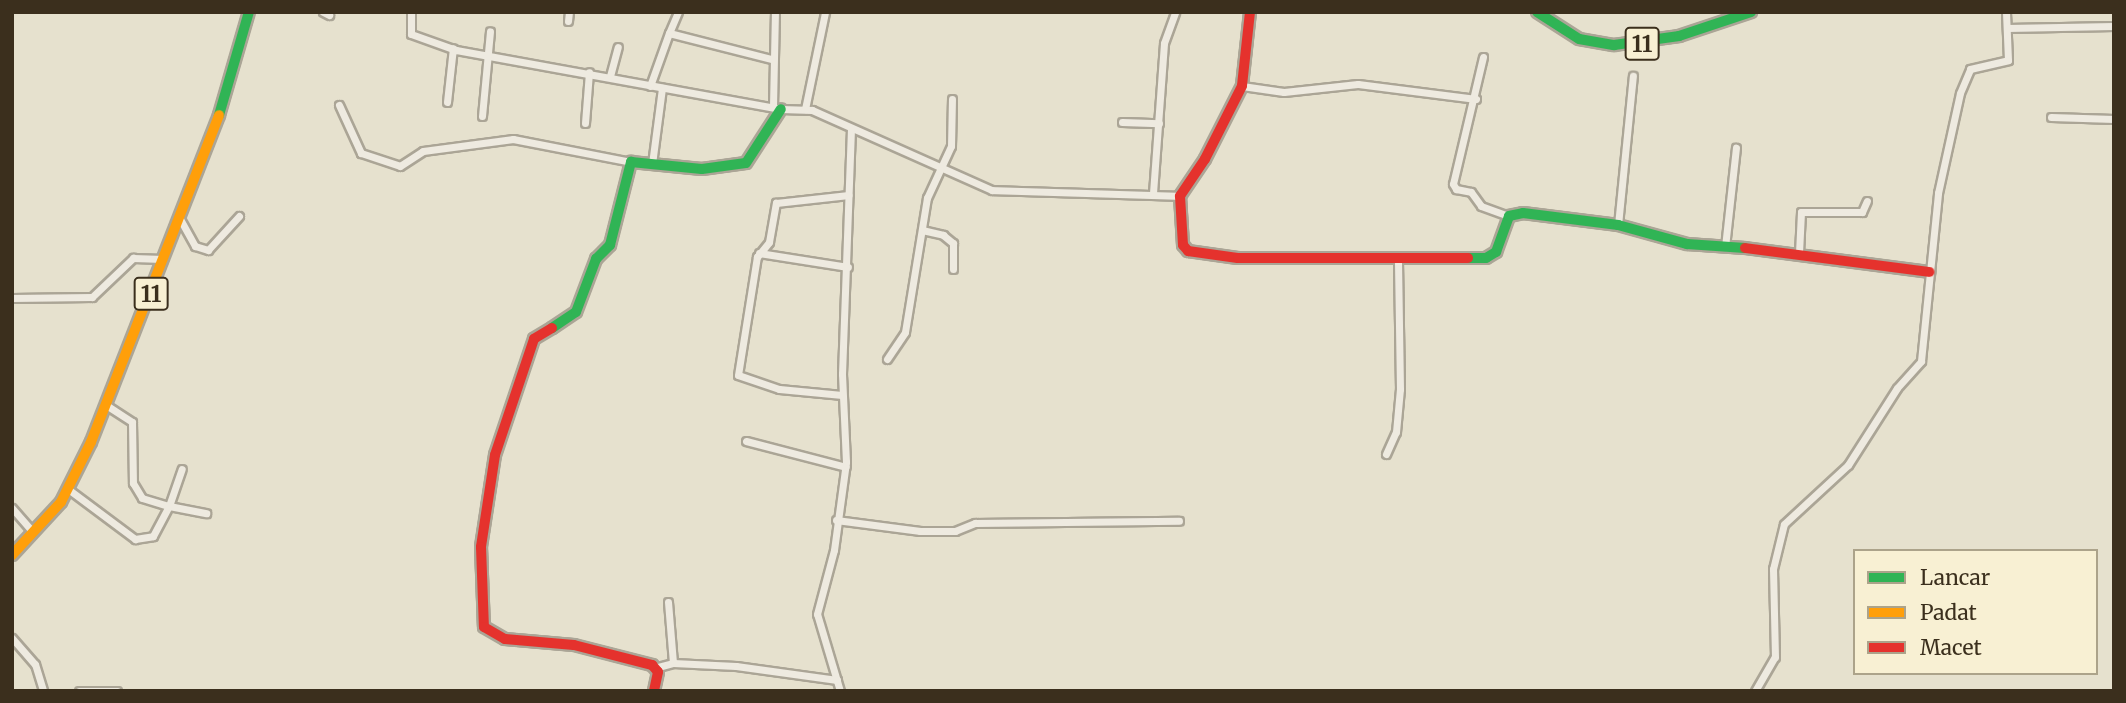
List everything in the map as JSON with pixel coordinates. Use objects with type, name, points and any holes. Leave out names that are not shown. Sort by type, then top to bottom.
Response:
[{"type":"main road","name":"11","points":[[12,555],[68,489],[106,405],[214,131],[249,12]]},
{"type":"main road","points":[[1250,12],[1242,86],[1205,159],[1180,196],[1183,246],[1188,251],[1250,258],[1493,255],[1509,216],[1523,213],[1618,225],[1687,244],[1799,253],[1818,260],[1929,272]]},
{"type":"main road","name":"11","points":[[1537,12],[1579,39],[1614,45],[1659,41],[1751,12]]},
{"type":"main road","points":[[654,691],[658,667],[574,645],[498,637],[484,627],[481,547],[495,455],[527,354],[541,330],[567,319],[583,301],[593,265],[610,245],[631,162],[702,169],[746,163],[777,108]]},
{"type":"street","points":[[411,12],[411,34],[453,48],[610,76],[650,86],[777,108],[805,109],[992,190],[1153,192],[1180,196]]},
{"type":"street","points":[[650,86],[678,12]]},
{"type":"street","points":[[775,12],[771,59],[777,108]]},
{"type":"street","points":[[805,109],[825,12]]},
{"type":"street","points":[[1153,192],[1164,43],[1175,12]]},
{"type":"street","points":[[1755,691],[1775,657],[1773,569],[1780,530],[1848,465],[1897,388],[1921,361],[1938,192],[1964,77],[1979,65],[2006,62],[2006,12]]},
{"type":"street","points":[[2007,28],[2114,26]]},
{"type":"street","points":[[482,116],[490,31]]},
{"type":"street","points":[[669,33],[771,59]]},
{"type":"street","points":[[610,76],[618,47]]},
{"type":"street","points":[[447,102],[453,48]]},
{"type":"street","points":[[1483,57],[1476,99],[1454,187],[1471,192],[1481,206],[1509,216]]},
{"type":"street","points":[[584,123],[589,72]]},
{"type":"street","points":[[1618,225],[1633,76]]},
{"type":"street","points":[[1242,86],[1284,92],[1331,90],[1352,84],[1476,99]]},
{"type":"street","points":[[652,164],[662,88]]},
{"type":"street","points":[[887,359],[905,332],[927,198],[942,168],[953,134],[952,99]]},
{"type":"street","points":[[339,105],[358,151],[398,165],[435,148],[513,139],[631,162]]},
{"type":"street","points":[[2050,117],[2114,119]]},
{"type":"street","points":[[1122,122],[1159,123]]},
{"type":"street","points":[[840,691],[817,614],[834,550],[836,520],[846,467],[842,395],[851,129]]},
{"type":"street","points":[[1725,247],[1736,148]]},
{"type":"street","points":[[842,395],[779,389],[738,376],[759,253],[769,242],[777,201],[849,195]]},
{"type":"street","points":[[1799,253],[1801,212],[1862,212],[1867,201]]},
{"type":"street","points":[[180,219],[195,246],[208,250],[239,216]]},
{"type":"street","points":[[922,230],[943,235],[953,243],[953,269]]},
{"type":"street","points":[[759,253],[848,267]]},
{"type":"street","points":[[1386,454],[1396,432],[1400,389],[1398,256]]},
{"type":"street","points":[[12,298],[92,297],[133,258],[164,259]]},
{"type":"street","points":[[106,405],[132,422],[133,483],[138,495],[169,506],[206,513]]},
{"type":"street","points":[[746,441],[846,467]]},
{"type":"street","points":[[68,489],[139,540],[153,536],[169,506],[182,470]]},
{"type":"street","points":[[12,508],[33,532]]},
{"type":"street","points":[[836,520],[920,531],[955,530],[975,523],[1179,521]]},
{"type":"street","points":[[668,602],[673,663]]},
{"type":"street","points":[[12,638],[35,664],[43,691]]},
{"type":"street","points":[[658,667],[673,663],[837,680]]},
{"type":"street","points":[[79,691],[117,691]]},
{"type":"traffic: fast","points":[[219,115],[249,12]]},
{"type":"traffic: fast","points":[[1537,12],[1579,39],[1614,45],[1679,36],[1751,12]]},
{"type":"traffic: fast","points":[[552,328],[576,312],[596,259],[610,245],[631,162],[702,169],[746,163],[781,109]]},
{"type":"traffic: fast","points":[[1468,258],[1486,258],[1496,252],[1509,216],[1523,213],[1618,225],[1687,244],[1745,248]]},
{"type":"traffic: slow","points":[[12,555],[61,502],[91,442],[219,115]]},
{"type":"traffic: jam","points":[[1250,12],[1242,86],[1205,159],[1180,196],[1183,245],[1188,251],[1238,258],[1468,258]]},
{"type":"traffic: jam","points":[[1745,248],[1929,272]]},
{"type":"traffic: jam","points":[[552,328],[534,339],[495,455],[481,547],[484,627],[505,639],[574,645],[652,665],[658,672],[654,691]]}]
